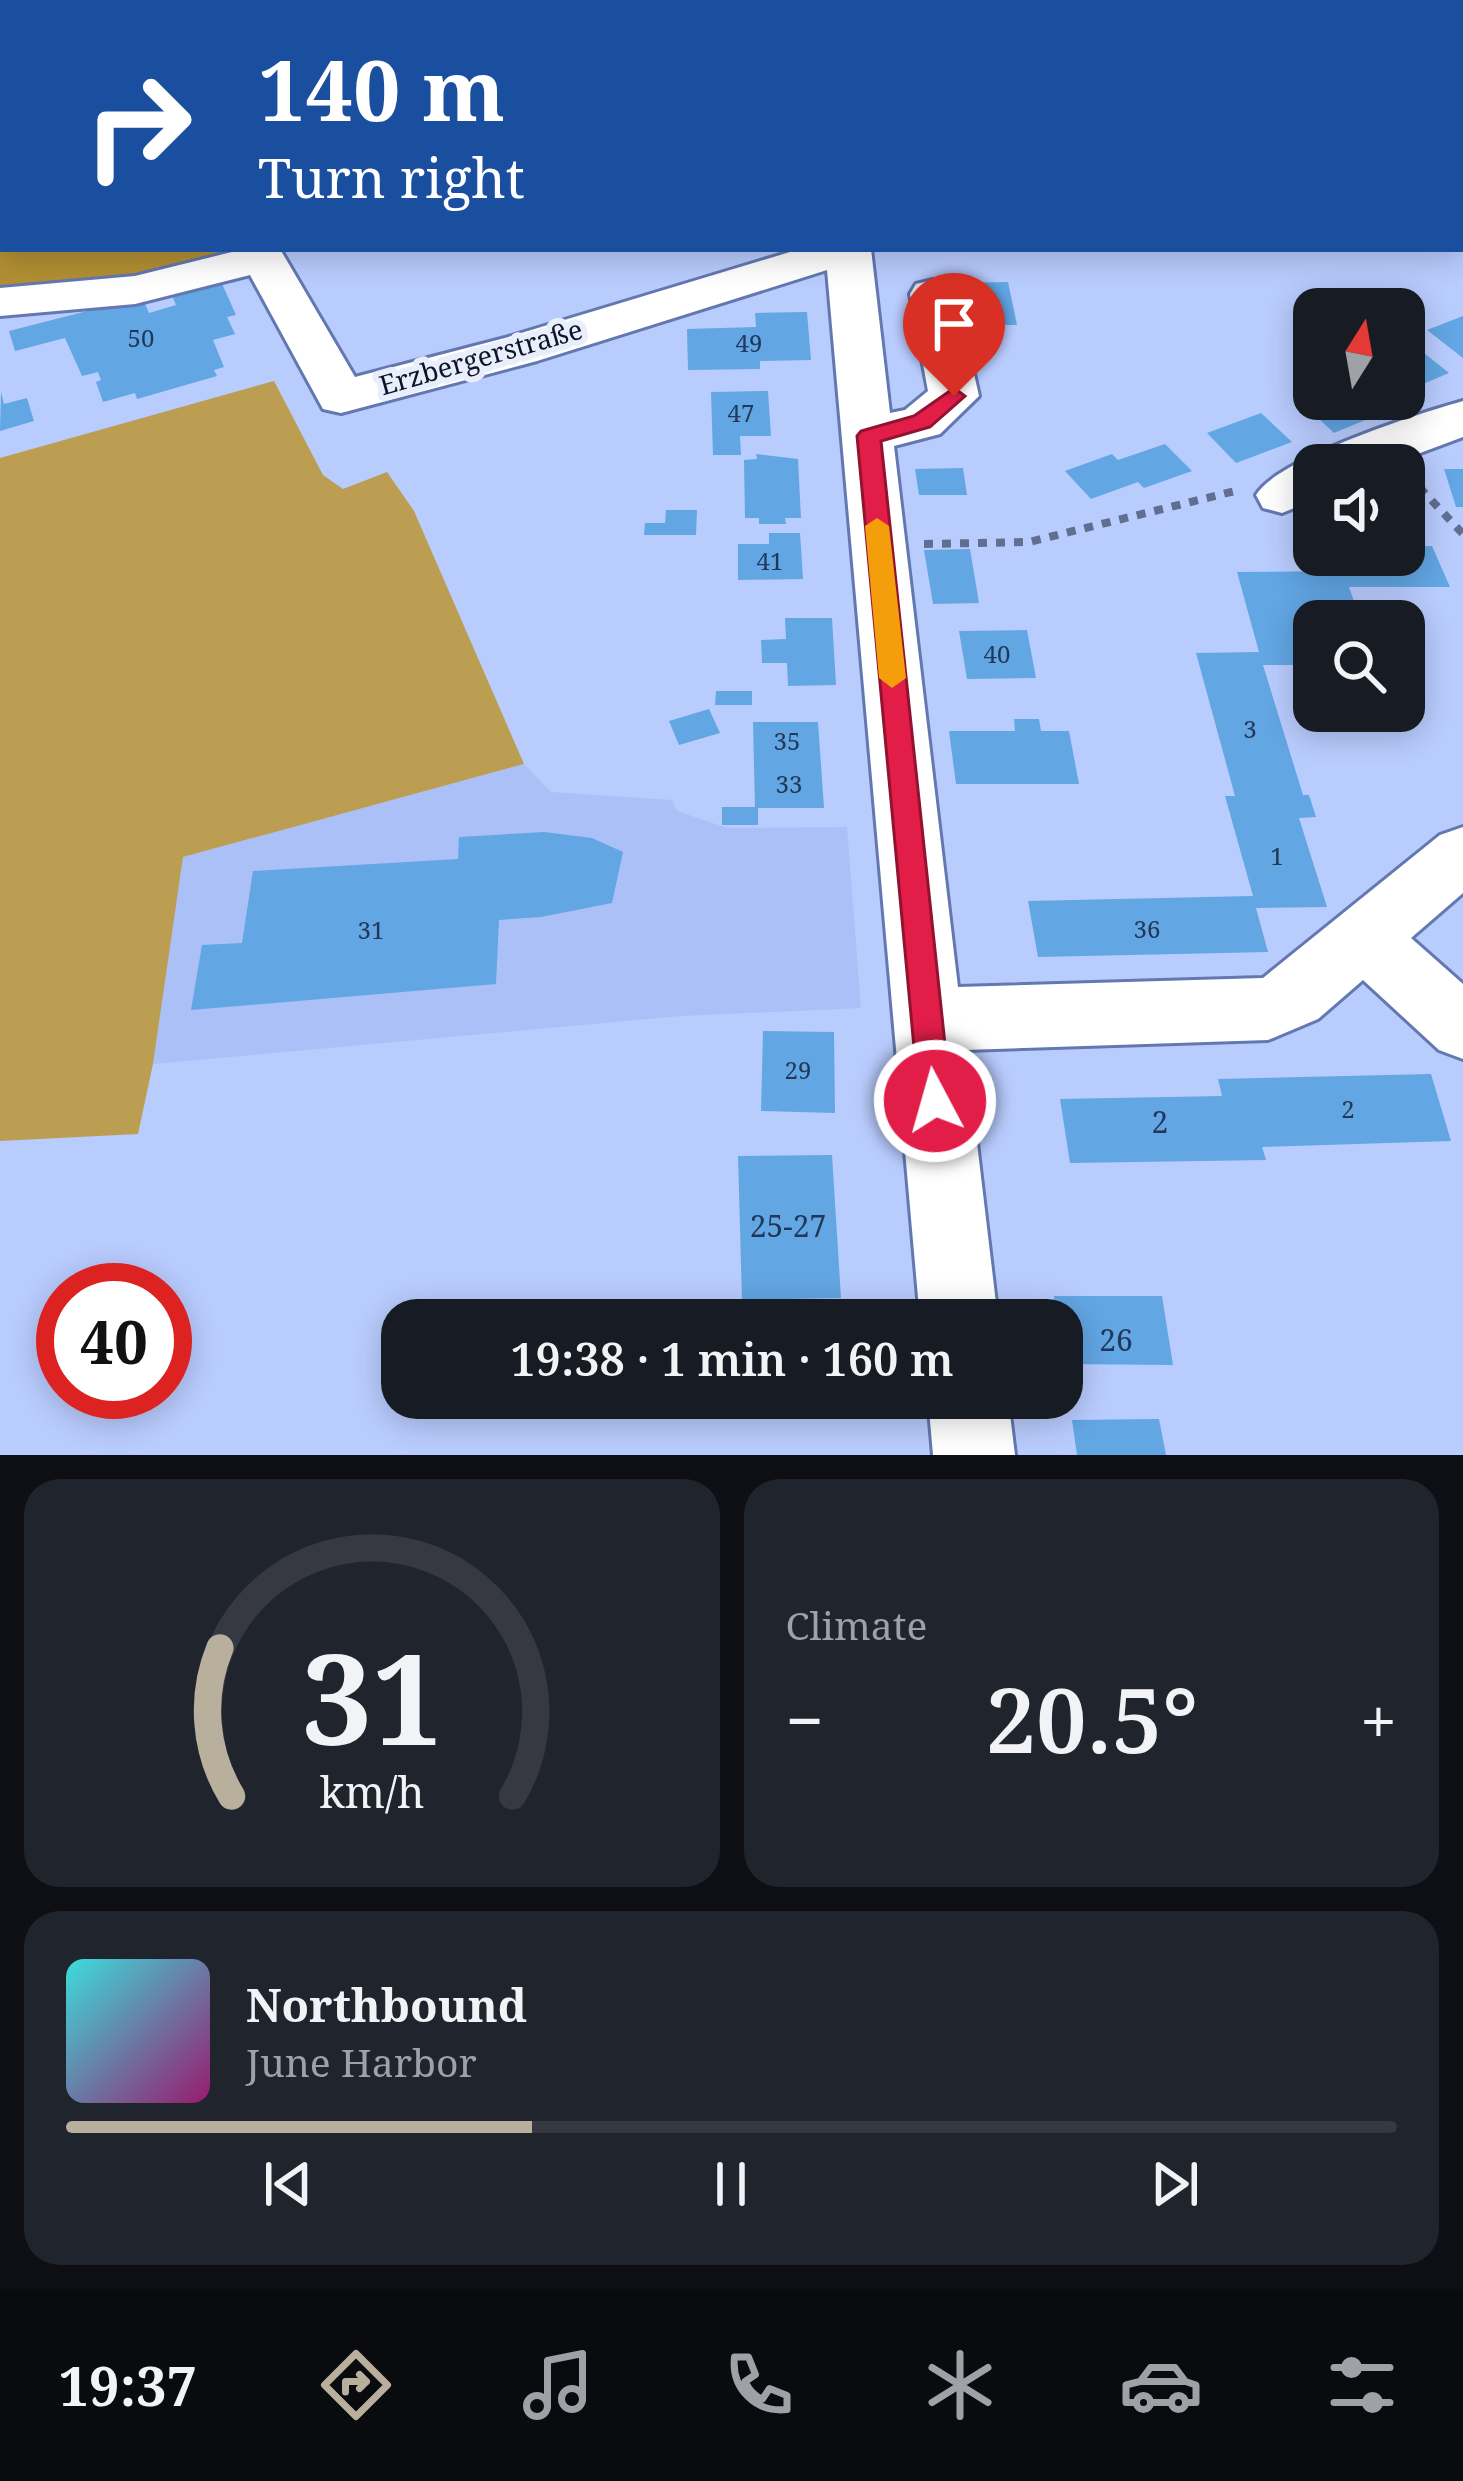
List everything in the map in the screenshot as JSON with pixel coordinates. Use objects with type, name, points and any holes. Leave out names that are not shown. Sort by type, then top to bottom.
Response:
[{"type":"street","name":"Erzbergerstraße","points":[[0,328],[22,299],[135,290],[263,258],[341,397],[520,350],[838,252]]},
{"type":"street","name":"Erzbergerstraße","points":[[848,252],[957,1299]]},
{"type":"street","points":[[869,436],[922,422],[954,396],[934,294]]},
{"type":"street","points":[[1394,444],[1463,418]]},
{"type":"street","points":[[925,1013],[978,1021],[1268,1010],[1294,997],[1463,854]]},
{"type":"street","points":[[1364,938],[1463,1028]]},
{"type":"street","points":[[970,1419],[974,1455]]},
{"type":"path","points":[[1408,439],[1422,490],[1463,534]]},
{"type":"path","points":[[878,544],[1029,542],[1234,490],[1293,486]]},
{"type":"shaded area","points":[[0,252],[248,252],[106,289],[0,290]]},
{"type":"shaded area","points":[[274,381],[323,475],[343,489],[387,472],[414,511],[524,764],[183,857],[138,1134],[0,1141],[0,458]]},
{"type":"shaded area","points":[[524,764],[551,792],[672,800],[677,811],[727,828],[847,827],[861,1008],[681,1016],[153,1064],[182,857]]},
{"type":"building","points":[[219,277],[236,315],[227,317],[235,334],[213,340],[224,367],[214,370],[217,376],[137,399],[135,393],[103,402],[96,382],[101,380],[98,372],[82,376],[65,338],[15,351],[9,331],[142,297],[149,313],[176,305],[170,291]]},
{"type":"building","points":[[1008,282],[1017,325],[972,325],[963,283]]},
{"type":"building","points":[[807,312],[811,360],[760,361],[760,369],[688,370],[687,329],[756,327],[755,313]]},
{"type":"building","points":[[1463,316],[1463,358],[1427,330]]},
{"type":"building","points":[[1425,354],[1449,373],[1425,383]]},
{"type":"building","points":[[768,391],[771,436],[740,436],[741,455],[713,455],[711,392]]},
{"type":"building","points":[[1,392],[4,404],[27,398],[34,421],[0,431]]},
{"type":"building","points":[[1261,413],[1292,442],[1236,463],[1207,433]]},
{"type":"building","points":[[1320,420],[1365,420],[1334,433]]},
{"type":"building","points":[[1165,444],[1192,471],[1144,488],[1138,482],[1091,499],[1065,471],[1112,454],[1118,460]]},
{"type":"building","points":[[756,454],[798,459],[801,518],[785,518],[786,524],[759,524],[759,518],[745,518],[744,460],[757,459]]},
{"type":"building","points":[[963,468],[967,495],[919,495],[915,469]]},
{"type":"building","points":[[1444,469],[1463,469],[1463,507],[1456,507]]},
{"type":"building","points":[[666,510],[697,510],[696,535],[644,535],[645,523],[665,523]]},
{"type":"building","points":[[769,533],[800,533],[803,579],[738,580],[738,544],[769,544]]},
{"type":"building","points":[[1425,546],[1432,546],[1450,587],[1349,587],[1354,600],[1293,600],[1293,665],[1263,665],[1303,795],[1309,795],[1316,817],[1299,818],[1327,907],[1256,908],[1268,952],[1038,957],[1028,901],[1253,896],[1225,796],[1235,796],[1196,653],[1259,652],[1237,572],[1425,576]]},
{"type":"building","points":[[970,549],[979,603],[933,604],[924,550]]},
{"type":"building","points":[[785,618],[832,618],[836,685],[788,686],[787,663],[762,663],[761,640],[786,639]]},
{"type":"building","points":[[1027,630],[1036,678],[967,679],[959,631]]},
{"type":"building","points":[[716,691],[752,691],[752,705],[715,705]]},
{"type":"building","points":[[709,709],[720,733],[679,745],[669,721]]},
{"type":"building","points":[[1014,719],[1039,719],[1041,731],[1069,731],[1079,784],[956,784],[949,731],[1015,731]]},
{"type":"building","points":[[753,722],[818,722],[824,808],[758,808],[758,825],[722,825],[722,807],[755,807]]},
{"type":"building","points":[[544,832],[592,838],[623,852],[612,903],[499,920],[496,984],[191,1010],[202,945],[242,943],[253,871],[458,859],[459,837]]},
{"type":"building","points":[[763,1031],[834,1032],[835,1113],[761,1111]]},
{"type":"building","points":[[1431,1074],[1451,1141],[1262,1147],[1266,1160],[1070,1163],[1060,1099],[1222,1096],[1218,1079]]},
{"type":"building","points":[[832,1155],[841,1298],[742,1299],[738,1156]]},
{"type":"building","points":[[1162,1296],[1173,1365],[1083,1364],[1083,1299],[1054,1299]]},
{"type":"building","points":[[1159,1419],[1166,1455],[1077,1455],[1072,1420]]},
{"type":"slow traffic","points":[[877,526],[892,678]]},
{"type":"route","points":[[935,1101],[869,436],[922,422],[954,396]]}]
